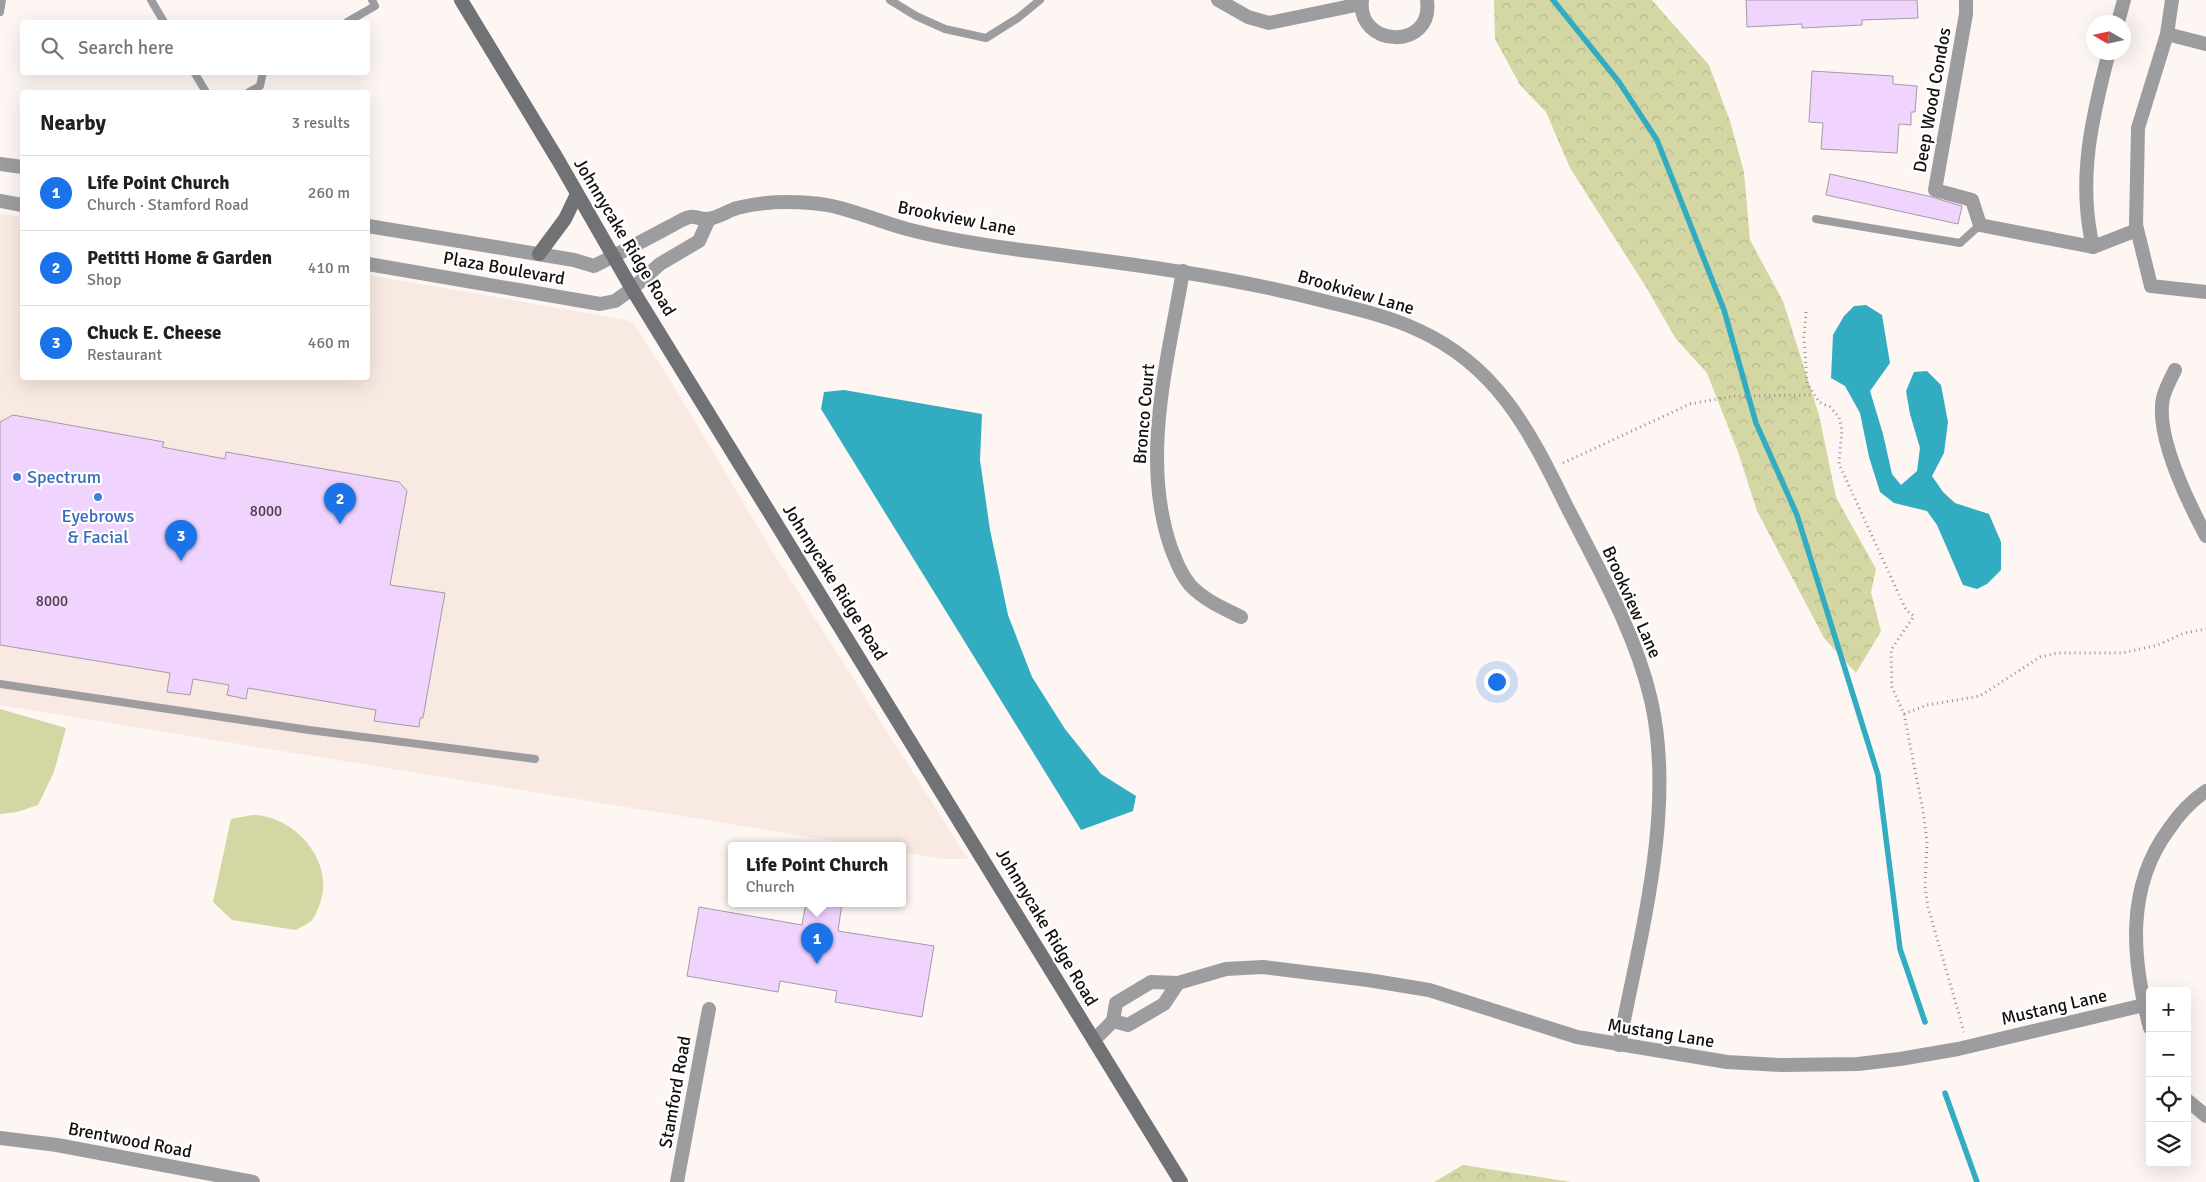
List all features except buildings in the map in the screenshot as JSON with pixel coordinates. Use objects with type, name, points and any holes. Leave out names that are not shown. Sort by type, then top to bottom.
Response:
[{"type":"main road","name":"Johnnycake Ridge Road","points":[[461,0],[577,194],[612,257],[1181,1182]]},
{"type":"main road","points":[[539,254],[559,227],[577,194]]},
{"type":"street","points":[[1218,0],[1248,17],[1269,23],[1362,2],[1364,17],[1369,27],[1379,34],[1400,38],[1419,29],[1427,10],[1427,0]]},
{"type":"street","name":"Deep Wood Condos","points":[[1966,0],[1966,14],[1935,190],[1972,200],[1980,225]]},
{"type":"street","points":[[2120,15],[2124,0]]},
{"type":"street","points":[[2172,0],[2167,34],[2138,128],[2136,175],[2137,230],[2151,286],[2206,292]]},
{"type":"street","points":[[2167,34],[2206,44]]},
{"type":"street","points":[[2093,247],[2089,228],[2085,169],[2098,95],[2108,60]]},
{"type":"street","points":[[0,164],[20,167]]},
{"type":"street","points":[[0,201],[20,205]]},
{"type":"street","name":"Brookview Lane","points":[[612,257],[688,217],[709,219],[733,209],[755,204],[814,203],[836,207],[909,230],[952,240],[1183,271],[1290,292],[1389,318],[1421,331],[1470,362],[1493,383],[1511,404],[1549,470],[1627,631],[1643,672],[1651,703],[1657,747],[1657,850],[1619,1045]]},
{"type":"street","points":[[632,289],[660,264],[699,241],[709,219]]},
{"type":"street","points":[[1980,225],[2093,247],[2137,230]]},
{"type":"street","name":"Plaza Boulevard","points":[[370,226],[539,254],[594,266],[612,257]]},
{"type":"street","name":"Plaza Boulevard","points":[[370,264],[600,304],[615,301],[632,289]]},
{"type":"street","name":"Bronco Court","points":[[1183,271],[1157,442],[1160,506],[1164,529],[1180,570],[1190,585],[1204,597],[1241,617]]},
{"type":"street","points":[[2175,370],[2163,397],[2162,419],[2165,440],[2183,487],[2206,536]]},
{"type":"street","points":[[2146,1013],[2138,968],[2135,922],[2143,878],[2161,839],[2186,807],[2206,791]]},
{"type":"street","name":"Mustang Lane","points":[[1094,1040],[1113,1021],[1116,1003],[1151,982],[1178,982],[1226,969],[1263,967],[1368,980],[1429,990],[1577,1037],[1619,1045],[1727,1062],[1782,1065],[1858,1064],[1892,1060],[1968,1046],[2144,1006]]},
{"type":"street","points":[[1113,1021],[1128,1025],[1164,1004],[1178,982]]},
{"type":"street","name":"Stamford Road","points":[[677,1182],[709,1009]]},
{"type":"street","points":[[2191,1103],[2206,1116]]},
{"type":"street","name":"Brentwood Road","points":[[0,1138],[57,1145],[253,1182]]},
{"type":"lane","points":[[0,12],[2,0]]},
{"type":"lane","points":[[151,0],[163,20]]},
{"type":"lane","points":[[350,20],[375,6],[372,0]]},
{"type":"lane","points":[[890,0],[916,16],[945,29],[986,38],[1018,18],[1040,0]]},
{"type":"lane","points":[[196,75],[205,90]]},
{"type":"lane","points":[[253,90],[260,86],[262,75]]},
{"type":"lane","points":[[1816,219],[1960,243],[1980,225]]},
{"type":"lane","points":[[0,684],[308,730],[535,758]]},
{"type":"path","points":[[1806,312],[1804,337],[1807,384],[1813,395],[1839,417],[1842,430],[1839,464],[1906,610],[1914,616],[1891,650],[1892,687],[1904,714],[1927,841],[1925,886],[1928,908],[1968,1046]]},
{"type":"path","points":[[1549,470],[1690,404],[1735,396],[1813,395]]},
{"type":"path","points":[[1904,714],[1926,705],[1980,696],[2040,657],[2058,653],[2122,653],[2158,645],[2184,633],[2206,629]]},
{"type":"shaded area","points":[[0,215],[20,217],[20,380],[370,380],[370,275],[622,319],[634,324],[678,393],[779,562],[968,859],[945,859],[906,853],[906,842],[841,842],[0,705]]},
{"type":"green space","points":[[1494,0],[1652,0],[1709,65],[1730,121],[1744,172],[1750,240],[1783,301],[1819,415],[1836,497],[1876,569],[1871,592],[1881,631],[1856,673],[1824,638],[1757,511],[1738,452],[1707,373],[1676,339],[1646,287],[1570,168],[1546,112],[1520,85],[1495,39]]},
{"type":"green space","points":[[0,709],[66,728],[54,772],[38,805],[17,812],[0,814]]},
{"type":"green space","points":[[252,815],[268,817],[283,823],[297,832],[317,858],[322,874],[323,890],[319,906],[312,920],[296,930],[232,920],[213,902],[231,819]]},
{"type":"green space","points":[[1463,1165],[1571,1182],[1434,1182]]},
{"type":"water","points":[[1866,305],[1882,315],[1890,363],[1870,391],[1883,434],[1892,474],[1901,485],[1917,471],[1920,448],[1910,414],[1906,391],[1914,372],[1927,371],[1941,385],[1948,422],[1944,453],[1932,476],[1943,492],[1955,503],[1989,514],[2001,542],[2001,570],[1987,584],[1977,589],[1963,585],[1937,525],[1927,511],[1894,503],[1880,492],[1869,457],[1860,413],[1845,386],[1831,378],[1833,335],[1844,316],[1854,306]]},
{"type":"water","points":[[844,390],[982,414],[980,460],[990,530],[1008,615],[1032,677],[1065,729],[1101,774],[1136,796],[1133,811],[1081,830],[821,409],[824,392]]},
{"type":"waterway","points":[[1553,0],[1619,82],[1657,140],[1724,310],[1756,423],[1797,515],[1878,775],[1900,949],[1925,1022]]},
{"type":"waterway","points":[[1945,1093],[1977,1182]]},
{"type":"place","name":"Spectrum","points":[[17,477]]},
{"type":"place","name":"Eyebrows & Facial","points":[[98,497]]},
{"type":"place","name":"Petitti Home & Garden","points":[[340,524]]},
{"type":"place","name":"Chuck E. Cheese","points":[[181,561]]},
{"type":"place","name":"Life Point Church","points":[[817,964]]}]
